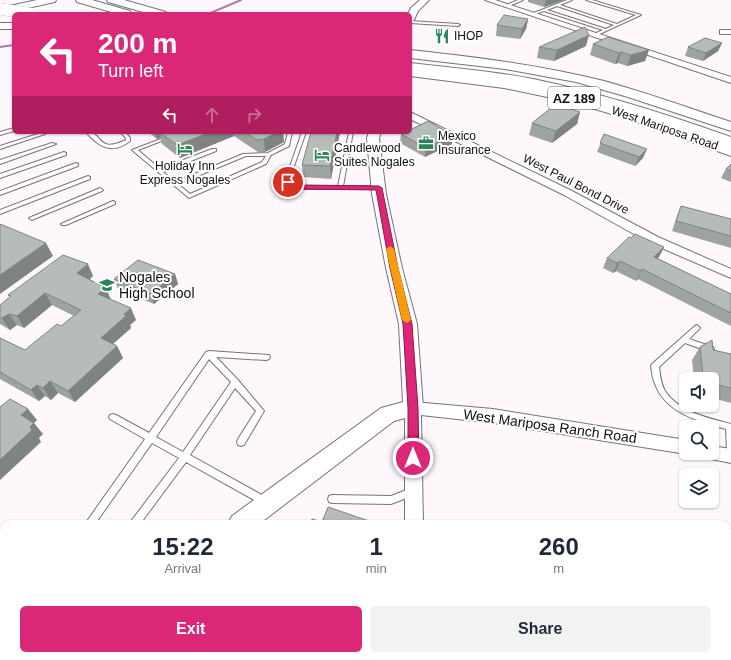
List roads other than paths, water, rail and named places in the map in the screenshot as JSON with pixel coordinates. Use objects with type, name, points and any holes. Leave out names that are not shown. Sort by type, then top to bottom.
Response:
[{"type":"highway","points":[[0,10],[51,0]]},
{"type":"highway","points":[[81,0],[145,12]]},
{"type":"highway","points":[[112,0],[128,10]]},
{"type":"highway","points":[[0,10],[16,12]]},
{"type":"highway","points":[[0,26],[12,26]]},
{"type":"highway","name":"West Mariposa Road","points":[[412,54],[475,60],[556,74],[641,96],[731,127]]},
{"type":"highway","points":[[412,63],[532,83],[621,104],[731,142]]},
{"type":"highway","points":[[412,67],[534,79],[572,87],[623,100],[731,137]]},
{"type":"highway","name":"West Mariposa Road","points":[[412,72],[499,83],[567,97],[627,114],[731,151]]},
{"type":"street","points":[[406,12],[415,4],[424,0]]},
{"type":"street","points":[[412,16],[414,10],[424,0]]},
{"type":"street","points":[[491,0],[731,80]]},
{"type":"street","name":"West Paul Bond Drive","points":[[412,115],[561,190],[654,240],[731,274]]},
{"type":"street","points":[[374,134],[373,138],[379,188],[394,268],[408,324],[413,408],[414,520]]},
{"type":"street","points":[[245,520],[388,414],[413,408]]},
{"type":"street","name":"West Mariposa Ranch Road","points":[[413,408],[493,416],[679,446]]},
{"type":"street","points":[[719,454],[731,456]]},
{"type":"lane","points":[[506,6],[521,0]]},
{"type":"lane","points":[[533,14],[570,0]]},
{"type":"lane","points":[[588,0],[639,15],[595,35]]},
{"type":"lane","points":[[557,5],[618,25]]},
{"type":"lane","points":[[545,10],[606,30]]},
{"type":"lane","points":[[412,21],[458,25]]},
{"type":"lane","points":[[0,134],[12,130]]},
{"type":"lane","points":[[0,148],[44,134]]},
{"type":"lane","points":[[90,134],[104,146],[109,148],[128,141],[128,138],[124,134]]},
{"type":"lane","points":[[178,134],[134,150],[189,196],[264,163],[269,154]]},
{"type":"lane","points":[[175,184],[245,155],[269,154],[287,145],[290,134]]},
{"type":"lane","points":[[303,134],[287,178],[288,182],[292,185],[301,187],[379,188]]},
{"type":"lane","points":[[340,188],[351,134]]},
{"type":"lane","points":[[0,162],[54,144]]},
{"type":"lane","points":[[160,171],[214,150]]},
{"type":"lane","points":[[0,176],[64,154]]},
{"type":"lane","points":[[0,193],[76,165]]},
{"type":"lane","points":[[0,212],[88,178]]},
{"type":"lane","points":[[32,218],[100,190]]},
{"type":"lane","points":[[64,224],[113,203]]},
{"type":"lane","points":[[697,328],[655,366],[655,378],[660,389],[672,405],[699,420]]},
{"type":"lane","points":[[684,340],[717,352]]},
{"type":"lane","points":[[209,354],[266,357]]},
{"type":"lane","points":[[209,354],[260,411],[241,442]]},
{"type":"lane","points":[[93,520],[209,354]]},
{"type":"lane","points":[[137,520],[184,457],[235,382]]},
{"type":"lane","points":[[113,417],[268,503]]},
{"type":"lane","points":[[719,425],[730,427],[731,451]]},
{"type":"lane","points":[[332,499],[391,500],[414,491]]},
{"type":"waterway","points":[[213,12],[241,0]]},
{"type":"waterway","points":[[0,47],[12,45]]},
{"type":"place","name":"IHOP","points":[[442,36]]},
{"type":"place","name":"Mexico Insurance","points":[[426,143]]},
{"type":"place","name":"Holiday Inn Express Nogales","points":[[185,149]]},
{"type":"place","name":"Candlewood Suites Nogales","points":[[322,155]]},
{"type":"place","name":"Nogales High School","points":[[107,285]]}]
